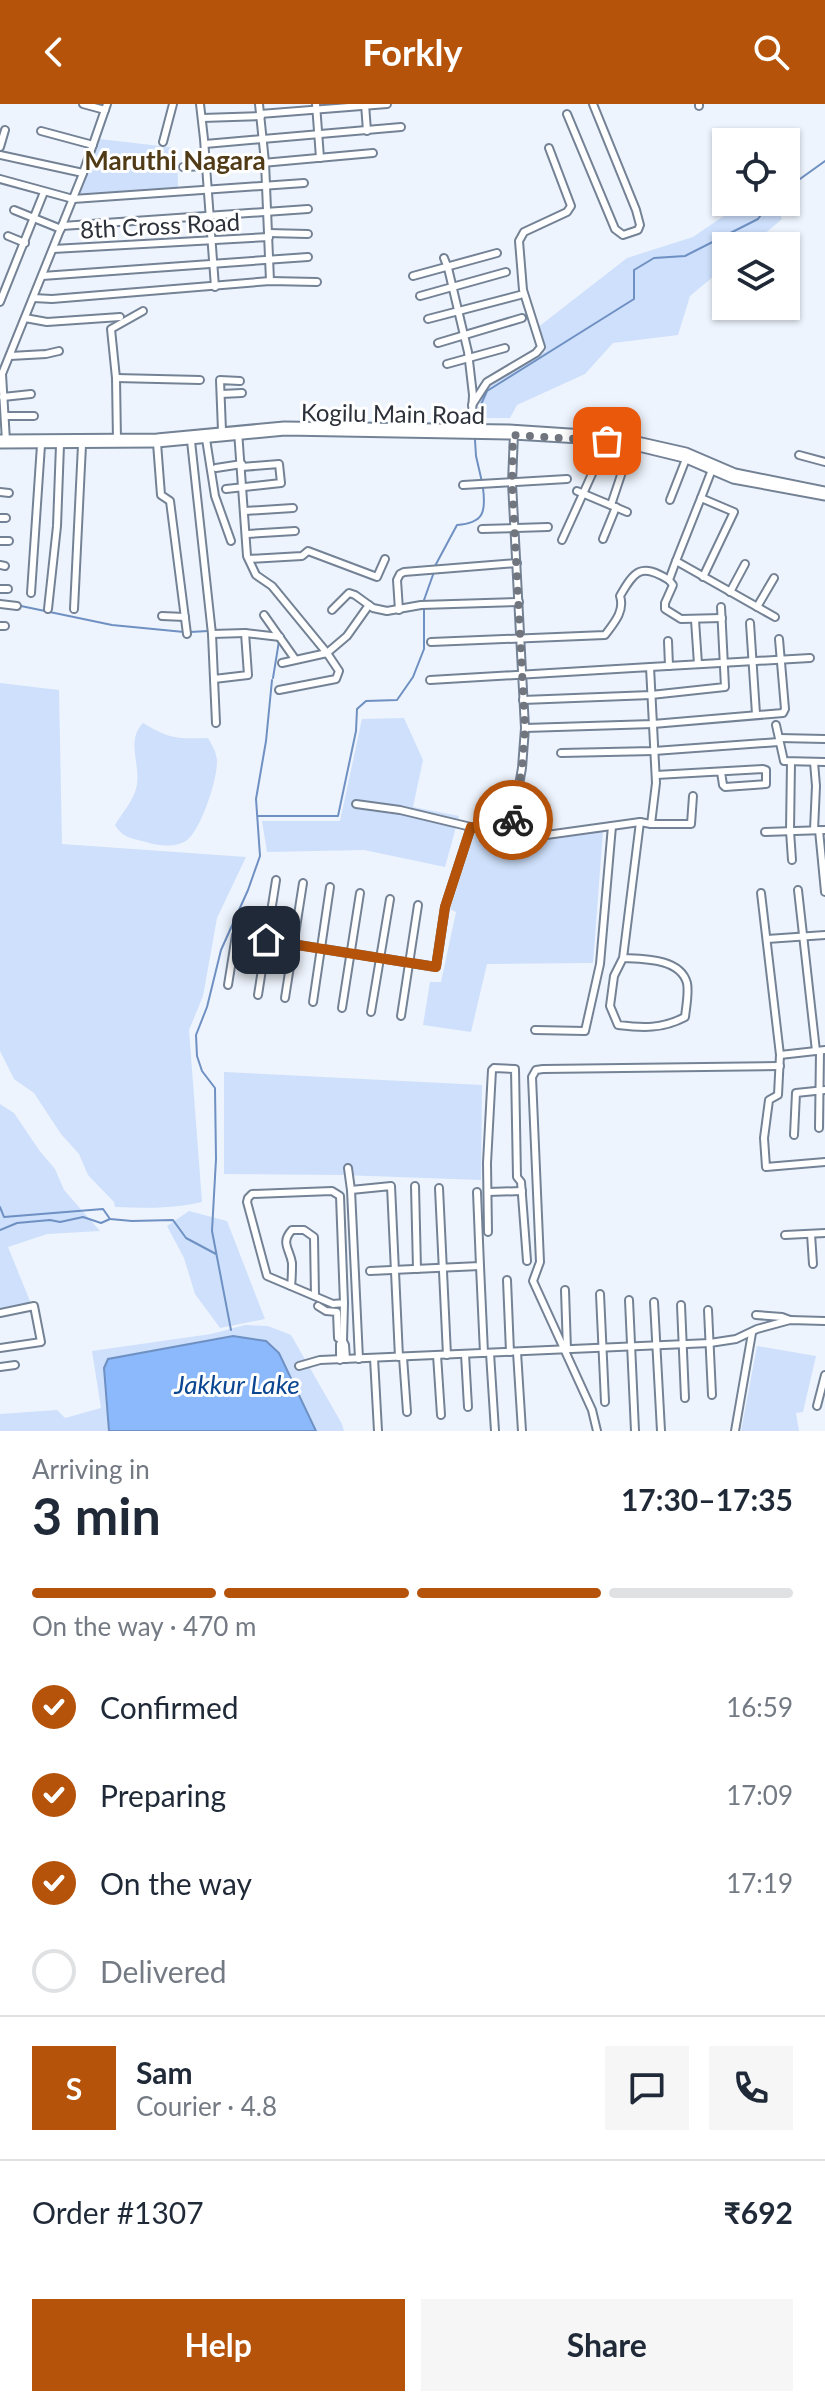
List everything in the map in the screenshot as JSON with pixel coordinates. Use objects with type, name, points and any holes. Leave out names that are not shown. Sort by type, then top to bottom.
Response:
[{"type":"main road","name":"Kogilu Main Road","points":[[3,442],[82,445],[222,431],[331,428],[615,436],[686,452],[733,479],[825,493]]},
{"type":"main road","name":"Kogilu Main Road","points":[[3,442],[157,443],[206,439],[238,432]]},
{"type":"main road","name":"Kogilu Main Road","points":[[514,432],[631,445],[713,466]]},
{"type":"street","points":[[3,442],[2,374],[73,199],[106,107],[83,104]]},
{"type":"street","points":[[163,142],[173,104]]},
{"type":"street","points":[[200,104],[215,287]]},
{"type":"street","points":[[259,104],[270,281]]},
{"type":"street","points":[[202,118],[387,104]]},
{"type":"street","points":[[567,114],[615,229],[623,235],[638,230],[640,225],[636,210],[593,104]]},
{"type":"street","points":[[365,105],[367,131]]},
{"type":"street","points":[[316,107],[320,158]]},
{"type":"street","points":[[205,144],[401,127]]},
{"type":"street","points":[[0,147],[5,130]]},
{"type":"street","points":[[41,131],[93,145]]},
{"type":"street","points":[[472,405],[487,382],[541,347],[523,290],[519,241],[524,232],[567,212],[571,206],[549,148]]},
{"type":"street","points":[[183,167],[373,153]]},
{"type":"street","points":[[0,155],[83,173]]},
{"type":"street","points":[[0,179],[73,199],[304,183]]},
{"type":"street","points":[[0,302],[44,192]]},
{"type":"street","points":[[14,210],[61,227],[308,209]]},
{"type":"street","name":"8th Cross Road","points":[[53,249],[308,234]]},
{"type":"street","points":[[8,236],[25,243]]},
{"type":"street","points":[[413,276],[497,253]]},
{"type":"street","points":[[42,276],[308,257]]},
{"type":"street","points":[[444,258],[469,358],[471,431]]},
{"type":"street","points":[[420,296],[506,272]]},
{"type":"street","points":[[33,298],[270,281],[317,282]]},
{"type":"street","points":[[428,319],[520,295]]},
{"type":"street","points":[[117,441],[111,329],[143,311]]},
{"type":"street","points":[[25,318],[47,322],[120,317]]},
{"type":"street","points":[[438,343],[522,318]]},
{"type":"street","points":[[447,364],[505,348]]},
{"type":"street","points":[[10,356],[59,351]]},
{"type":"street","points":[[116,378],[200,380]]},
{"type":"street","points":[[222,431],[220,380],[240,381]]},
{"type":"street","points":[[221,394],[242,393]]},
{"type":"street","points":[[2,398],[31,394]]},
{"type":"street","points":[[5,416],[34,416]]},
{"type":"street","points":[[238,432],[249,559],[256,575],[272,586],[339,671],[336,679],[279,690]]},
{"type":"street","points":[[510,836],[522,768],[525,728],[512,483],[514,432]]},
{"type":"street","points":[[206,439],[215,496],[231,541]]},
{"type":"street","points":[[191,441],[211,631],[216,723]]},
{"type":"street","points":[[562,540],[580,493],[607,441]]},
{"type":"street","points":[[157,443],[161,495],[170,501],[187,631]]},
{"type":"street","points":[[31,593],[41,445]]},
{"type":"street","points":[[48,609],[57,526],[60,445]]},
{"type":"street","points":[[74,609],[82,445]]},
{"type":"street","points":[[603,539],[631,445]]},
{"type":"street","points":[[799,455],[825,462]]},
{"type":"street","points":[[670,500],[686,459]]},
{"type":"street","points":[[216,468],[289,463]]},
{"type":"street","points":[[226,489],[281,483],[279,464]]},
{"type":"street","points":[[669,580],[713,466]]},
{"type":"street","points":[[463,485],[567,479]]},
{"type":"street","points":[[160,482],[172,482]]},
{"type":"street","points":[[0,492],[9,493]]},
{"type":"street","points":[[580,493],[627,512]]},
{"type":"street","points":[[701,498],[734,512],[703,577]]},
{"type":"street","points":[[245,511],[293,508]]},
{"type":"street","points":[[482,529],[548,527]]},
{"type":"street","points":[[247,534],[295,531]]},
{"type":"street","points":[[0,541],[9,541]]},
{"type":"street","points":[[249,559],[302,556],[308,551],[377,577],[385,559]]},
{"type":"street","points":[[676,561],[775,617]]},
{"type":"street","points":[[399,610],[397,580],[400,574],[517,563]]},
{"type":"street","points":[[730,592],[745,564]]},
{"type":"street","points":[[431,642],[605,635],[620,614],[623,606],[620,596],[630,578],[638,571],[652,570],[669,580],[673,585],[665,609],[681,619],[722,618]]},
{"type":"street","points":[[757,607],[774,578]]},
{"type":"street","points":[[332,610],[349,593],[373,608],[387,611],[423,605],[519,602]]},
{"type":"street","points":[[0,604],[17,606]]},
{"type":"street","points":[[282,663],[327,653],[347,636],[369,605]]},
{"type":"street","points":[[523,700],[651,695],[723,688],[721,607]]},
{"type":"street","points":[[264,615],[277,638],[295,659]]},
{"type":"street","points":[[162,616],[185,617]]},
{"type":"street","points":[[695,620],[698,664]]},
{"type":"street","points":[[750,623],[756,714]]},
{"type":"street","points":[[211,631],[277,638]]},
{"type":"street","points":[[214,679],[248,675],[245,633]]},
{"type":"street","points":[[525,728],[653,724],[785,712],[779,639]]},
{"type":"street","points":[[668,641],[669,666]]},
{"type":"street","points":[[430,680],[810,658]]},
{"type":"street","points":[[650,667],[656,775],[651,824]]},
{"type":"street","points":[[776,725],[784,761],[825,762]]},
{"type":"street","points":[[561,753],[654,751],[825,739]]},
{"type":"street","points":[[791,762],[792,860]]},
{"type":"street","points":[[814,762],[825,892]]},
{"type":"street","points":[[656,775],[721,772],[766,770],[766,784],[725,787],[721,772]]},
{"type":"street","points":[[356,804],[400,810],[525,838],[640,822],[691,824],[693,796]]},
{"type":"street","points":[[623,958],[668,964],[679,971],[686,981],[685,1017],[671,1024],[649,1028],[618,1025],[610,1006],[614,976],[623,958],[640,822]]},
{"type":"street","points":[[535,1030],[585,1031],[600,964],[612,826]]},
{"type":"street","points":[[228,985],[236,935],[436,967],[445,907],[471,827]]},
{"type":"street","points":[[765,832],[819,830]]},
{"type":"street","points":[[258,995],[276,880]]},
{"type":"street","points":[[285,998],[303,883]]},
{"type":"street","points":[[313,1002],[330,887]]},
{"type":"street","points":[[798,890],[820,1051],[822,1090],[819,1128]]},
{"type":"street","points":[[342,1008],[360,893]]},
{"type":"street","points":[[761,893],[780,1055],[778,1095],[769,1100],[764,1138],[766,1167],[825,1162]]},
{"type":"street","points":[[371,1012],[390,899]]},
{"type":"street","points":[[401,1016],[418,905]]},
{"type":"street","points":[[767,939],[825,935]]},
{"type":"street","points":[[780,1055],[820,1051]]},
{"type":"street","points":[[597,1431],[592,1410],[533,1281],[540,1262],[532,1077],[536,1070],[780,1066]]},
{"type":"street","points":[[488,1232],[492,1070],[515,1069],[519,1180],[527,1261]]},
{"type":"street","points":[[794,1135],[796,1093],[822,1090]]},
{"type":"street","points":[[348,1168],[359,1359]]},
{"type":"street","points":[[519,1180],[522,1174],[536,1177]]},
{"type":"street","points":[[351,1190],[391,1186],[407,1412]]},
{"type":"street","points":[[415,1186],[417,1269]]},
{"type":"street","points":[[439,1188],[447,1355]]},
{"type":"street","points":[[343,1360],[340,1344],[343,1341],[344,1303],[341,1199],[332,1191],[252,1194],[247,1202],[264,1271],[270,1278],[333,1304],[344,1303]]},
{"type":"street","points":[[488,1192],[522,1191]]},
{"type":"street","points":[[477,1192],[480,1266],[495,1431]]},
{"type":"street","points":[[291,1286],[292,1260],[285,1246],[286,1237],[292,1230],[304,1230],[314,1237],[315,1296]]},
{"type":"street","points":[[785,1235],[825,1233]]},
{"type":"street","points":[[811,1234],[813,1264]]},
{"type":"street","points":[[370,1271],[480,1266]]},
{"type":"street","points":[[507,1280],[522,1431]]},
{"type":"street","points":[[565,1290],[565,1350]]},
{"type":"street","points":[[600,1294],[605,1402]]},
{"type":"street","points":[[629,1300],[635,1431]]},
{"type":"street","points":[[654,1302],[661,1431]]},
{"type":"street","points":[[681,1305],[685,1398]]},
{"type":"street","points":[[0,1313],[34,1306],[41,1342],[0,1348]]},
{"type":"street","points":[[318,1306],[337,1312],[338,1338],[343,1341]]},
{"type":"street","points":[[708,1310],[712,1395]]},
{"type":"street","points":[[756,1315],[790,1320]]},
{"type":"street","points":[[299,1366],[308,1362],[374,1358],[710,1343],[736,1339],[790,1320],[825,1321]]},
{"type":"street","points":[[735,1431],[752,1333]]},
{"type":"street","points":[[465,1354],[468,1407]]},
{"type":"street","points":[[437,1355],[441,1415]]},
{"type":"street","points":[[374,1358],[378,1431]]},
{"type":"street","points":[[0,1367],[15,1365]]},
{"type":"street","points":[[817,1406],[825,1375]]},
{"type":"shaded area","points":[[100,139],[177,148],[178,190],[80,195]]},
{"type":"shaded area","points":[[724,216],[781,216],[782,219],[767,232],[712,232],[712,278],[690,296],[678,335],[613,343],[585,374],[517,405],[510,418],[473,418],[483,394],[492,384],[546,351],[537,328],[627,258],[693,237]]},
{"type":"shaded area","points":[[0,683],[59,690],[62,844],[246,857],[217,918],[203,996],[189,1030],[202,1202],[170,1207],[115,1207],[114,1202],[88,1175],[79,1154],[61,1134],[34,1093],[14,1079],[0,1051]]},
{"type":"shaded area","points":[[404,718],[423,760],[413,807],[459,816],[445,867],[364,850],[267,852],[262,821],[340,821],[362,719]]},
{"type":"shaded area","points":[[143,723],[174,737],[208,738],[216,754],[215,779],[203,815],[187,840],[178,844],[162,845],[132,838],[121,833],[115,825],[135,792],[134,747]]},
{"type":"shaded area","points":[[603,831],[593,963],[487,964],[471,1032],[423,1025],[430,982],[441,982],[456,912],[450,909],[475,832],[520,842],[537,842]]},
{"type":"shaded area","points":[[224,1072],[482,1085],[481,1180],[224,1174]]},
{"type":"shaded area","points":[[0,1104],[14,1113],[55,1169],[64,1190],[100,1231],[47,1234],[8,1247],[34,1311],[0,1314]]},
{"type":"shaded area","points":[[189,1211],[227,1221],[265,1319],[220,1328],[195,1294],[184,1258],[167,1226]]},
{"type":"shaded area","points":[[245,1325],[268,1326],[291,1335],[344,1431],[316,1431],[279,1353],[104,1368],[109,1431],[0,1431],[0,1414],[57,1410],[65,1418],[101,1408],[92,1351],[211,1334]]},
{"type":"shaded area","points":[[757,1346],[816,1356],[803,1412],[796,1413],[799,1431],[741,1431]]},
{"type":"water","name":"Jakkur Lake","points":[[233,1336],[266,1341],[279,1353],[316,1431],[109,1431],[104,1368],[108,1359]]},
{"type":"waterway","points":[[800,179],[825,161]]},
{"type":"waterway","points":[[474,420],[487,391],[634,299],[634,270],[654,258],[685,256],[760,216]]},
{"type":"waterway","points":[[475,440],[482,482]]},
{"type":"waterway","points":[[435,566],[457,525],[473,522],[481,515],[483,488]]},
{"type":"waterway","points":[[258,816],[338,816],[356,731],[357,709],[366,701],[397,700],[413,677],[424,649],[424,600],[434,572]]},
{"type":"waterway","points":[[21,606],[112,625],[184,632]]},
{"type":"waterway","points":[[190,632],[208,631]]},
{"type":"waterway","points":[[273,678],[279,641]]},
{"type":"waterway","points":[[231,1330],[212,1231],[216,1159],[215,1088],[202,1071],[197,1056],[196,1035],[207,1007],[221,950],[260,856],[256,799],[272,680]]},
{"type":"waterway","points":[[0,1207],[4,1217],[103,1209],[110,1219],[173,1220],[186,1238],[216,1254]]},
{"type":"waterway","points":[[0,1230],[17,1223],[60,1222],[83,1217],[101,1223],[110,1219]]},
{"type":"way so far","points":[[513,820],[525,728],[512,483],[513,435],[607,441]]},
{"type":"district","name":"Maruthi Nagara","points":[[175,160]]},
{"type":"route","points":[[266,940],[436,967],[445,907],[471,827],[510,836],[513,820]]}]
